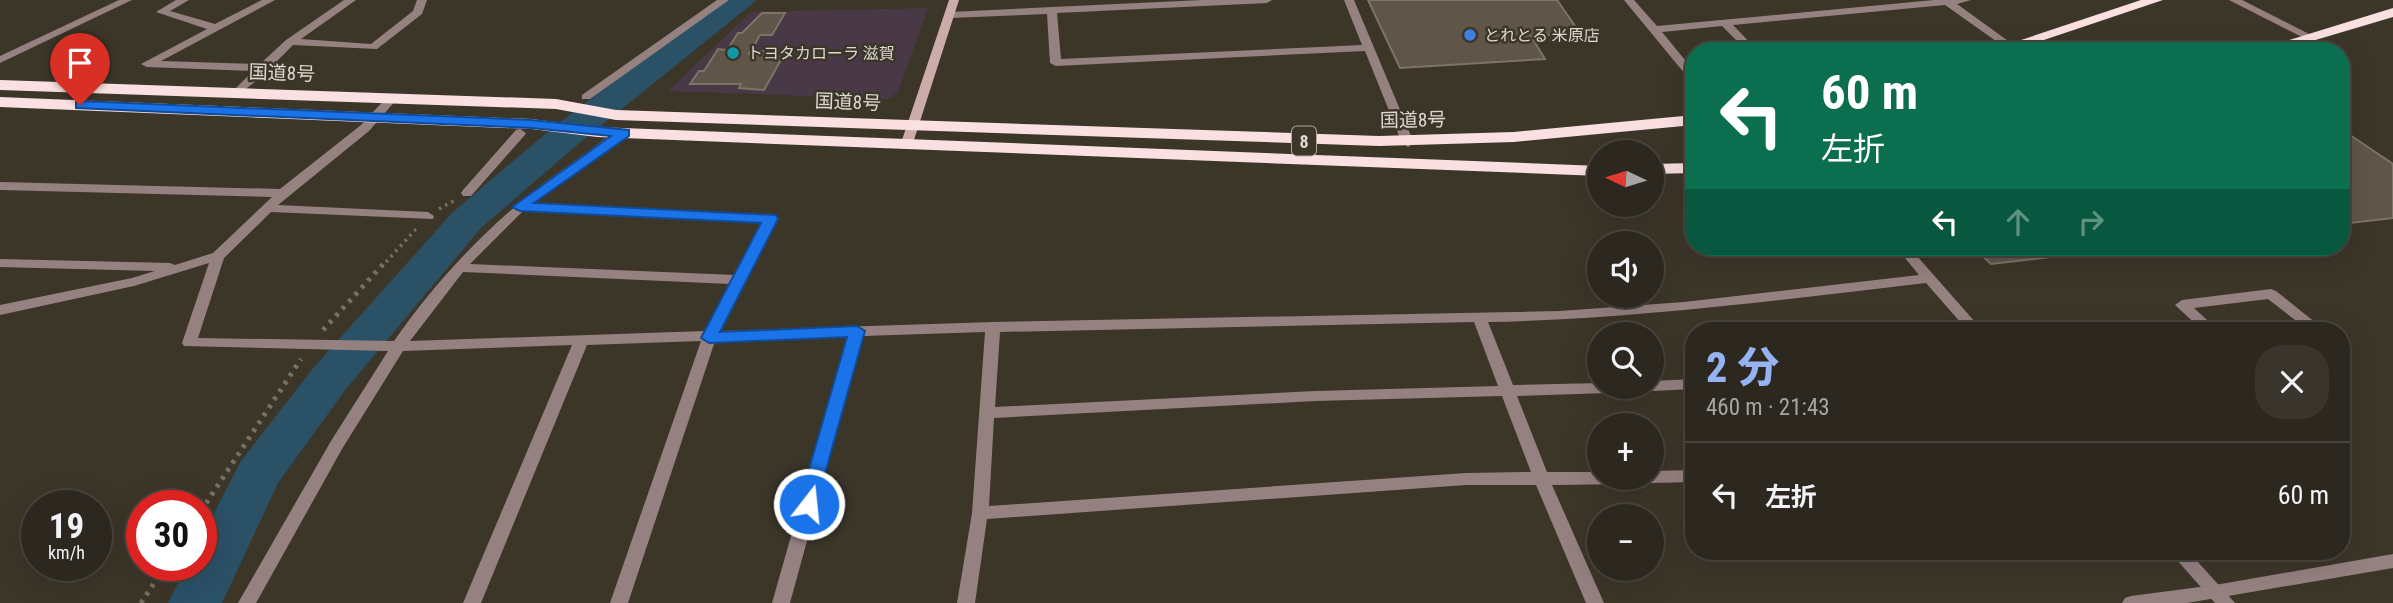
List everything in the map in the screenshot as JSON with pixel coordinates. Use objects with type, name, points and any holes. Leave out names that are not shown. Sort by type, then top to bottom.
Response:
[{"type":"highway","points":[[2032,42],[2155,0]]},
{"type":"highway","points":[[2290,42],[2393,12]]},
{"type":"highway","name":"国道8号","points":[[0,85],[556,104],[616,114],[1408,142],[1533,135],[1685,121]]},
{"type":"highway","name":"国道8号","points":[[0,102],[376,117],[525,129],[1587,170]]},
{"type":"highway","points":[[1664,169],[1685,168]]},
{"type":"main road","points":[[907,143],[954,0]]},
{"type":"street","points":[[0,60],[127,0]]},
{"type":"street","points":[[184,0],[161,12],[216,28]]},
{"type":"street","points":[[266,68],[146,64],[270,0]]},
{"type":"street","points":[[238,92],[266,68],[290,42],[351,0]]},
{"type":"street","points":[[290,42],[373,47],[418,12],[422,0]]},
{"type":"street","points":[[586,97],[724,0]]},
{"type":"street","points":[[950,15],[1267,0]]},
{"type":"street","points":[[1349,0],[1408,142]]},
{"type":"street","points":[[1629,0],[1685,68]]},
{"type":"street","points":[[1652,30],[1966,0]]},
{"type":"street","points":[[2234,0],[2308,36]]},
{"type":"street","points":[[1946,1],[2005,42]]},
{"type":"street","points":[[1052,10],[1056,63],[1367,48]]},
{"type":"street","points":[[1725,23],[1744,42]]},
{"type":"street","points":[[0,310],[134,282],[218,256],[267,208],[376,117],[392,98]]},
{"type":"street","points":[[467,193],[525,129]]},
{"type":"street","points":[[247,603],[390,346],[460,268],[520,207],[624,133]]},
{"type":"street","points":[[0,186],[283,194]]},
{"type":"street","points":[[520,207],[771,219],[709,338],[619,603]]},
{"type":"street","points":[[267,208],[428,216]]},
{"type":"street","points":[[218,256],[189,343],[312,342],[390,346],[993,327],[1479,318],[1684,307],[1930,278]]},
{"type":"street","points":[[1910,256],[1968,322]]},
{"type":"street","points":[[0,264],[183,267]]},
{"type":"street","points":[[460,268],[738,280]]},
{"type":"street","points":[[2202,322],[2182,305],[2271,294],[2307,322]]},
{"type":"street","points":[[1479,318],[1542,480],[1595,603]]},
{"type":"street","points":[[966,603],[980,513],[993,327]]},
{"type":"street","points":[[781,603],[857,331]]},
{"type":"street","points":[[472,603],[581,342]]},
{"type":"street","points":[[1664,385],[1685,384]]},
{"type":"street","points":[[987,413],[1315,396],[1587,389]]},
{"type":"street","points":[[1664,477],[1685,476]]},
{"type":"street","points":[[980,513],[1466,479],[1587,479]]},
{"type":"street","points":[[2185,560],[2220,598]]},
{"type":"street","points":[[2131,603],[2220,598],[2393,561]]},
{"type":"path","points":[[141,603],[155,581]]},
{"type":"shaded area","points":[[928,8],[898,92],[889,99],[668,91],[751,12]]},
{"type":"building","name":"とれとる 米原店","points":[[1368,0],[1557,0],[1580,33],[1531,36],[1545,59],[1400,68]]},
{"type":"building","name":"トヨタカローラ 滋賀","points":[[762,13],[785,13],[772,35],[760,35],[749,54],[786,51],[764,90],[739,88],[741,84],[690,84],[699,71],[704,71],[718,49],[727,50],[738,33],[742,33]]},
{"type":"building","points":[[2350,135],[2393,164],[2393,218],[2350,223]]},
{"type":"building","points":[[1983,256],[2059,256],[1991,264]]},
{"type":"waterway","points":[[195,603],[258,474],[330,378],[467,220],[564,137],[742,0]]},
{"type":"place","name":"とれとる 米原店","points":[[1470,35]]},
{"type":"place","name":"トヨタカローラ 滋賀","points":[[733,53]]},
{"type":"route","points":[[80,105],[531,124],[624,133],[520,207],[771,219],[709,338],[857,331],[809,504]]}]
